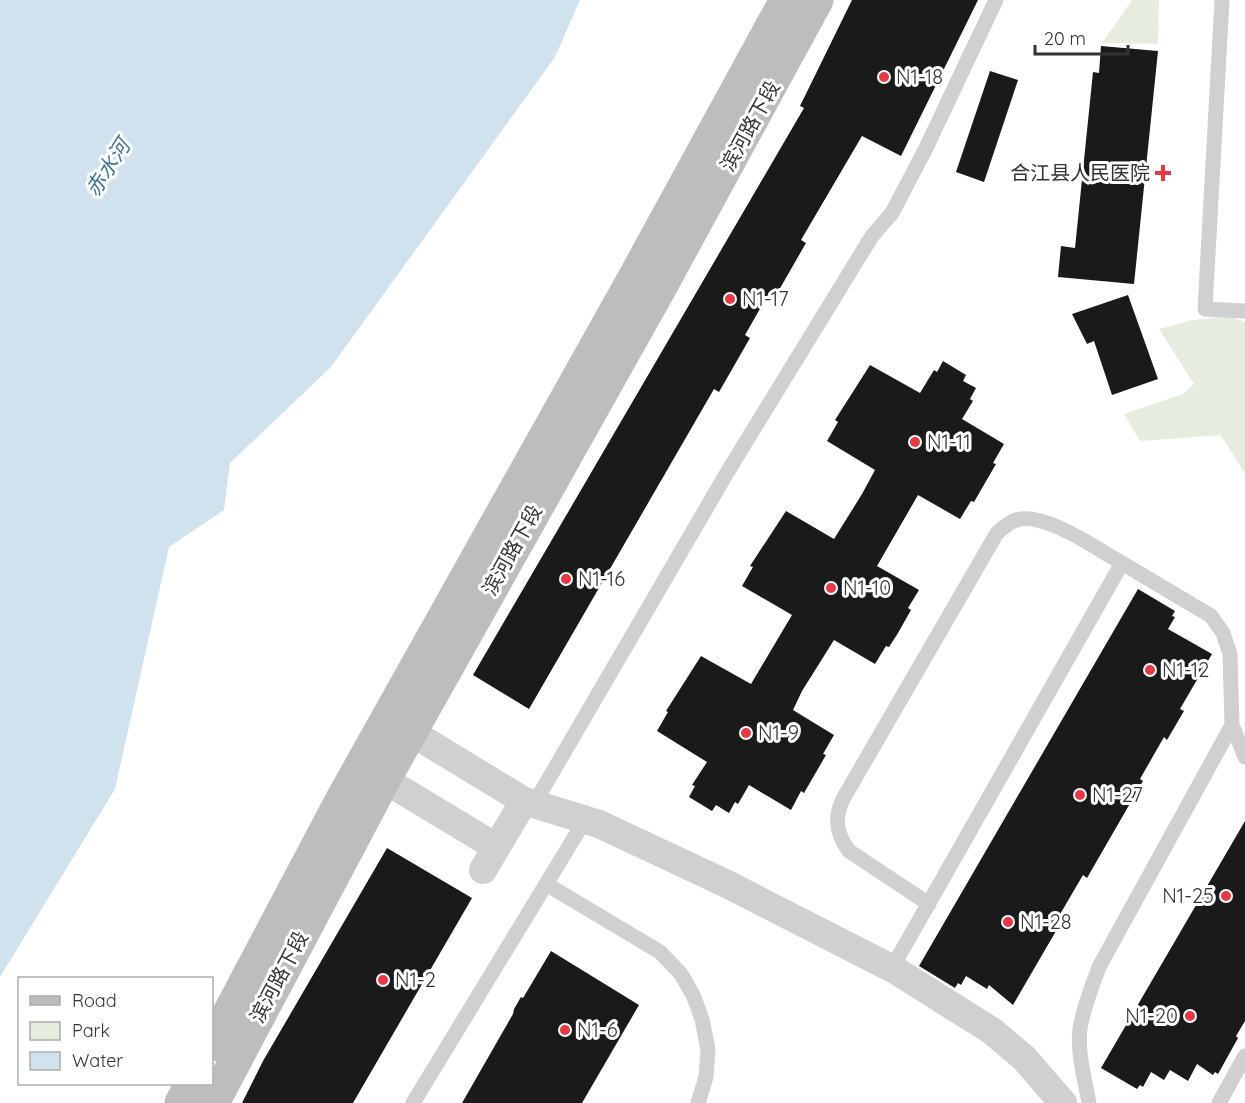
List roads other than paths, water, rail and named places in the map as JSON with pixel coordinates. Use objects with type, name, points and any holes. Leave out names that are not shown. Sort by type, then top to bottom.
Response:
[{"type":"street","name":"滨河路下段","points":[[399,725],[635,276],[786,0]]},
{"type":"street","name":"滨河路下段","points":[[213,1043],[687,240],[818,0]]},
{"type":"street","points":[[399,725],[529,803],[599,824],[729,885],[892,968],[992,1031],[1024,1058],[1064,1103]]},
{"type":"street","name":"滨河路下段","points":[[213,1103],[372,772]]},
{"type":"street","points":[[372,772],[489,859],[529,803]]},
{"type":"street","points":[[181,1103],[190,1085]]},
{"type":"lane","points":[[529,803],[872,236],[892,213],[926,148],[996,0]]},
{"type":"lane","points":[[1222,0],[1206,309],[1245,311]]},
{"type":"lane","points":[[929,904],[849,851],[842,843],[836,821],[838,809],[997,533],[1014,520],[1028,518],[1050,523],[1211,616],[1223,633],[1230,654],[1232,725],[1245,758]]},
{"type":"lane","points":[[892,968],[1122,563]]},
{"type":"lane","points":[[1089,1103],[1081,1061],[1079,1030],[1085,1005],[1099,967],[1232,725]]},
{"type":"lane","points":[[413,1103],[585,820]]},
{"type":"lane","points":[[546,885],[660,952],[681,974],[693,995],[702,1019],[708,1050],[706,1077],[698,1103]]},
{"type":"lane","points":[[1219,1103],[1245,1056]]},
{"type":"water","name":"赤水河","points":[[0,0],[580,0],[555,57],[331,367],[230,463],[224,510],[169,547],[115,789],[0,977]]},
{"type":"place","name":"N1-18","points":[[884,77]]},
{"type":"place","name":"合江县人民医院","points":[[1163,173]]},
{"type":"place","name":"N1-17","points":[[730,299]]},
{"type":"place","name":"N1-11","points":[[915,442]]},
{"type":"place","name":"N1-16","points":[[566,579]]},
{"type":"place","name":"N1-10","points":[[831,588]]},
{"type":"place","name":"N1-12","points":[[1150,670]]},
{"type":"place","name":"N1-9","points":[[746,733]]},
{"type":"place","name":"N1-27","points":[[1080,795]]},
{"type":"place","name":"N1-25","points":[[1226,896]]},
{"type":"place","name":"N1-28","points":[[1008,922]]},
{"type":"place","name":"N1-2","points":[[383,980]]},
{"type":"place","name":"N1-20","points":[[1190,1016]]},
{"type":"place","name":"N1-6","points":[[565,1030]]}]
